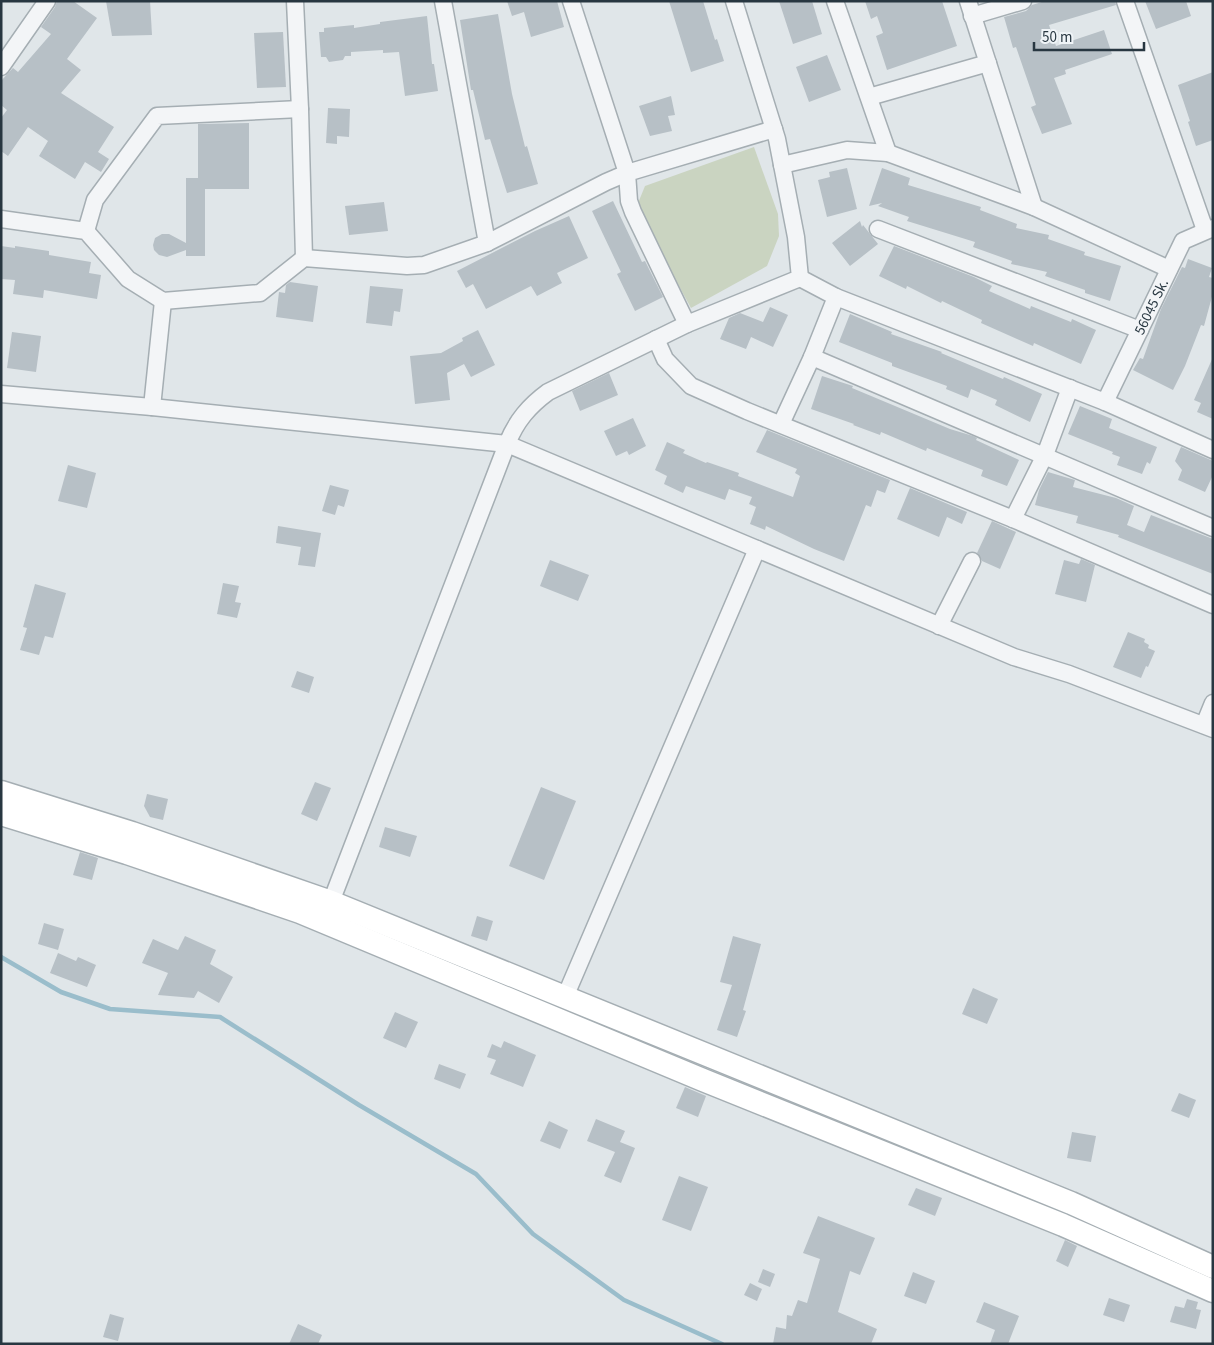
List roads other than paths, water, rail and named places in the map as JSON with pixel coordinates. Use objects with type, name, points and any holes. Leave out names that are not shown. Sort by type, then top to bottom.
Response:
[{"type":"main road","points":[[1,792],[132,833],[331,902],[1071,1203],[1213,1267]]},
{"type":"main road","points":[[1,814],[127,853],[300,912],[703,1080],[1063,1225],[1213,1292]]},
{"type":"street","points":[[1,67],[46,1]]},
{"type":"street","points":[[295,1],[304,258]]},
{"type":"street","points":[[443,1],[487,243]]},
{"type":"street","points":[[571,1],[628,173],[629,201],[687,324]]},
{"type":"street","points":[[734,1],[774,129],[796,237],[800,278]]},
{"type":"street","points":[[835,1],[888,152]]},
{"type":"street","points":[[1023,1],[970,8],[1034,207]]},
{"type":"street","points":[[1125,1],[1209,229]]},
{"type":"street","points":[[869,97],[988,63]]},
{"type":"street","points":[[86,231],[96,200],[157,116],[300,109]]},
{"type":"street","points":[[1,220],[86,231],[128,279],[163,301],[260,293],[304,258],[415,265],[441,260],[487,243],[606,182],[628,173],[774,129]]},
{"type":"street","points":[[782,164],[847,150],[888,152],[1034,207],[1169,268]]},
{"type":"street","points":[[878,229],[1140,330]]},
{"type":"street","name":"56045 Sk.","points":[[1105,402],[1182,241],[1209,229]]},
{"type":"street","points":[[331,902],[512,431],[521,416],[533,403],[548,392],[687,324],[800,278],[836,297],[1105,402],[1213,450]]},
{"type":"street","points":[[781,424],[812,357],[836,297]]},
{"type":"street","points":[[152,407],[163,301]]},
{"type":"street","points":[[656,339],[665,359],[691,386],[1013,519],[1213,605]]},
{"type":"street","points":[[812,357],[1213,528]]},
{"type":"street","points":[[1013,519],[1045,456],[1070,388]]},
{"type":"street","points":[[1,394],[152,407],[507,444],[1014,658],[1069,674],[1208,727],[1213,703]]},
{"type":"street","points":[[565,997],[756,549]]},
{"type":"street","points":[[939,626],[972,561]]},
{"type":"waterway","points":[[1,957],[61,992],[110,1009],[220,1017],[359,1105],[476,1174],[533,1234],[624,1300],[722,1344]]}]
